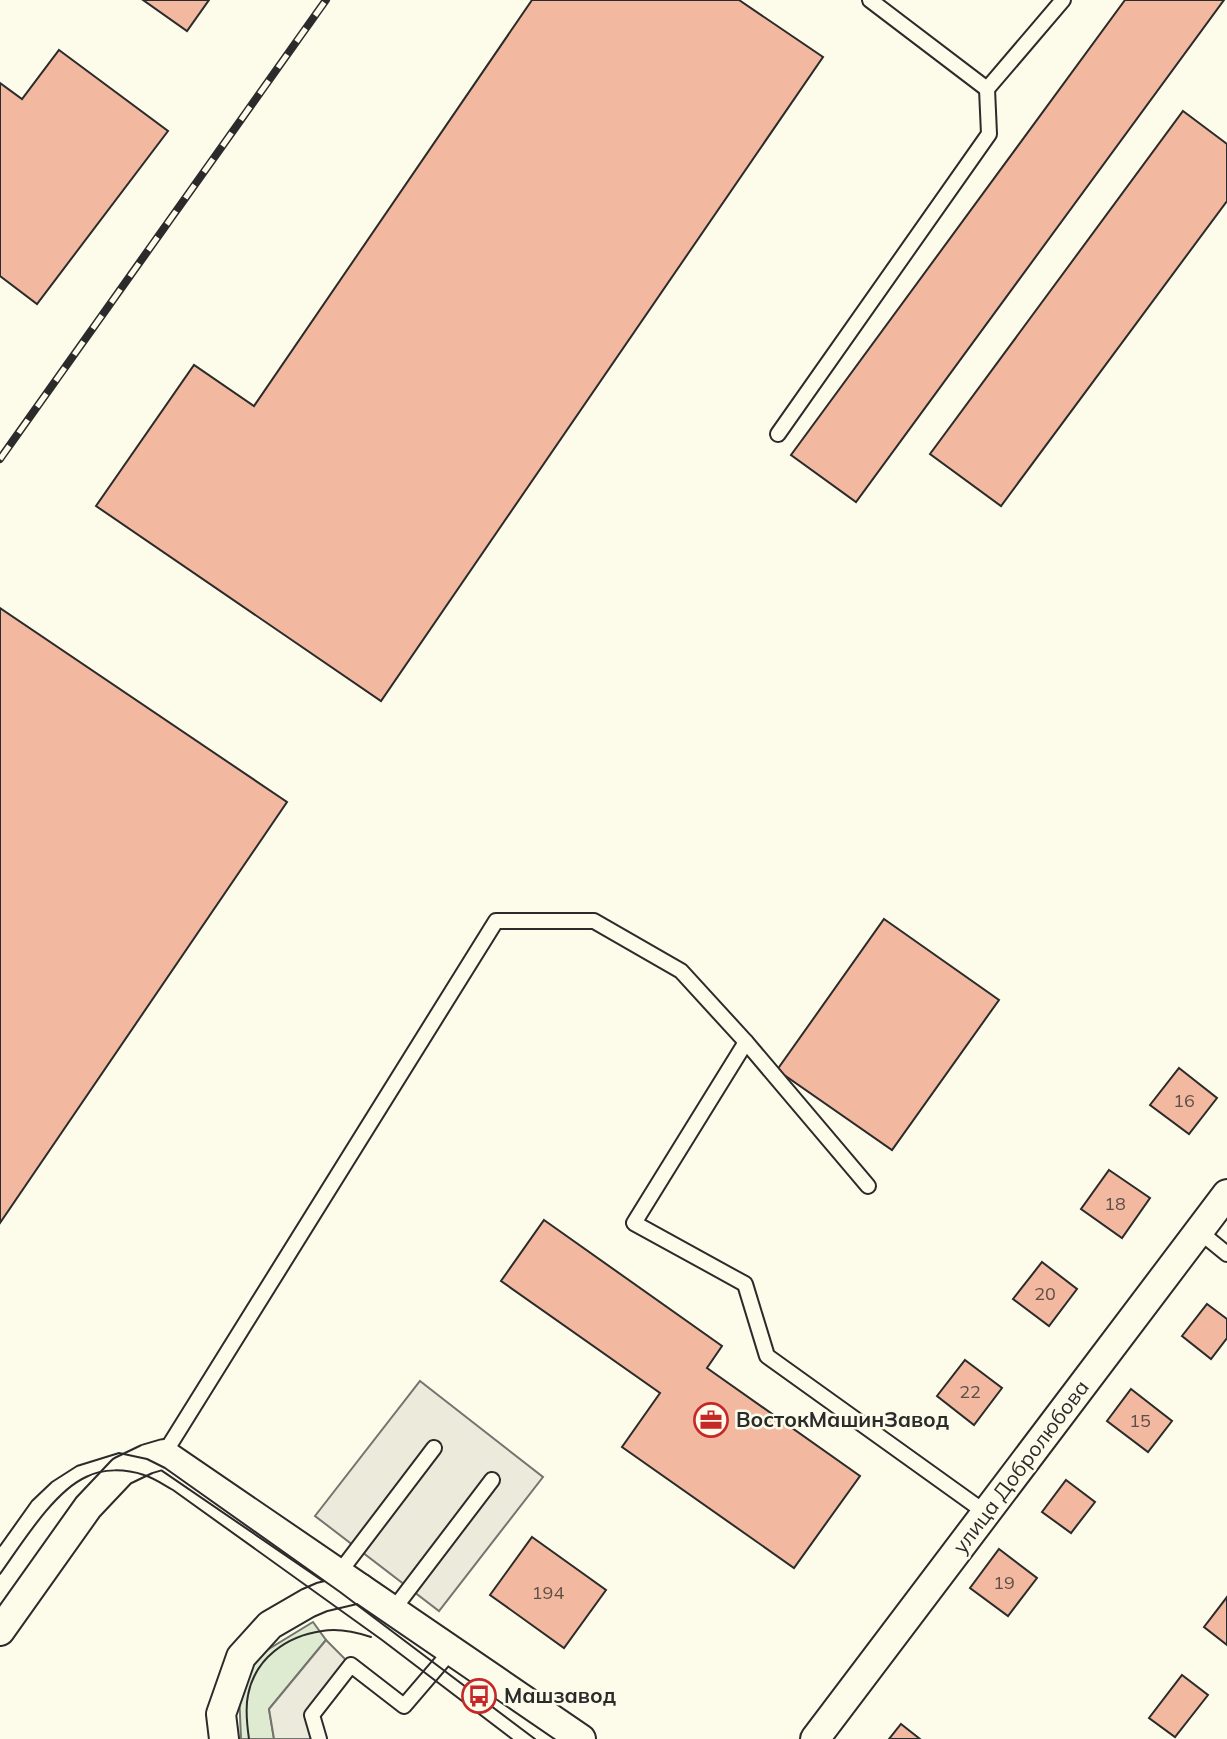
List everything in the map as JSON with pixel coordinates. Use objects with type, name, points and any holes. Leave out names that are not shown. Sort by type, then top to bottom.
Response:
[{"type":"street","name":"улица Добролюбова","points":[[815,1739],[1227,1195]]},
{"type":"street","points":[[0,1631],[88,1507],[122,1471],[163,1454],[581,1739]]},
{"type":"street","points":[[224,1739],[221,1714],[241,1657],[270,1625],[349,1580]]},
{"type":"lane","points":[[870,0],[987,89]]},
{"type":"lane","points":[[778,434],[989,134],[987,89],[1063,0]]},
{"type":"lane","points":[[163,1454],[496,921],[594,921],[681,971],[746,1042],[868,1186]]},
{"type":"lane","points":[[746,1042],[634,1223],[745,1284],[767,1356],[986,1513]]},
{"type":"lane","points":[[1200,1232],[1227,1254]]},
{"type":"lane","points":[[349,1580],[434,1448]]},
{"type":"lane","points":[[393,1610],[492,1480]]},
{"type":"lane","points":[[319,1739],[312,1715],[351,1665],[404,1706],[452,1650]]},
{"type":"green space","points":[[313,1622],[326,1640],[269,1709],[274,1739],[241,1739],[239,1692],[259,1655]]},
{"type":"shaded area","points":[[420,1381],[543,1477],[439,1611],[315,1516]]},
{"type":"shaded area","points":[[326,1640],[351,1665],[312,1715],[319,1739],[274,1739],[269,1709]]},
{"type":"building","points":[[143,0],[209,0],[187,31]]},
{"type":"building","points":[[532,0],[739,0],[823,57],[381,701],[96,506],[194,365],[254,406]]},
{"type":"building","points":[[1125,0],[1224,0],[856,502],[791,455]]},
{"type":"building","points":[[59,50],[168,131],[37,304],[0,276],[0,83],[22,99]]},
{"type":"building","points":[[1183,111],[1227,144],[1227,201],[1001,506],[930,454]]},
{"type":"building","points":[[0,608],[287,802],[0,1223]]},
{"type":"building","points":[[884,919],[999,1000],[892,1150],[777,1070]]},
{"type":"building","points":[[1179,1068],[1217,1098],[1189,1134],[1150,1105]]},
{"type":"building","points":[[1109,1170],[1150,1198],[1122,1238],[1081,1209]]},
{"type":"building","name":"ВостокМашинЗавод","points":[[544,1220],[722,1346],[707,1368],[860,1476],[794,1568],[622,1447],[660,1393],[501,1281]]},
{"type":"building","points":[[1042,1262],[1077,1289],[1049,1326],[1013,1299]]},
{"type":"building","points":[[1207,1304],[1227,1319],[1227,1338],[1211,1359],[1182,1336]]},
{"type":"building","points":[[965,1360],[1002,1388],[974,1425],[937,1396]]},
{"type":"building","points":[[1131,1389],[1172,1421],[1148,1452],[1107,1421]]},
{"type":"building","points":[[1066,1480],[1095,1502],[1071,1533],[1042,1512]]},
{"type":"building","points":[[532,1537],[606,1590],[564,1648],[490,1595]]},
{"type":"building","points":[[999,1549],[1037,1578],[1008,1616],[970,1588]]},
{"type":"building","points":[[1227,1597],[1227,1645],[1204,1627]]},
{"type":"building","points":[[1182,1675],[1208,1695],[1175,1737],[1149,1718]]},
{"type":"building","points":[[901,1724],[920,1739],[889,1739]]},
{"type":"tram line","points":[[0,1546],[32,1501],[52,1482],[77,1466],[119,1453],[147,1459],[165,1468],[340,1592],[535,1739]]},
{"type":"tram line","points":[[0,1574],[38,1520],[74,1484],[93,1474],[107,1471],[144,1475],[173,1490],[382,1640],[512,1739]]},
{"type":"tram line","points":[[249,1739],[248,1695],[258,1670],[274,1651],[297,1638],[322,1631],[347,1631],[371,1637]]},
{"type":"railway","points":[[0,459],[326,0]]},
{"type":"place","name":"ВостокМашинЗавод","points":[[711,1420]]},
{"type":"place","name":"Машзавод","points":[[479,1696]]}]
